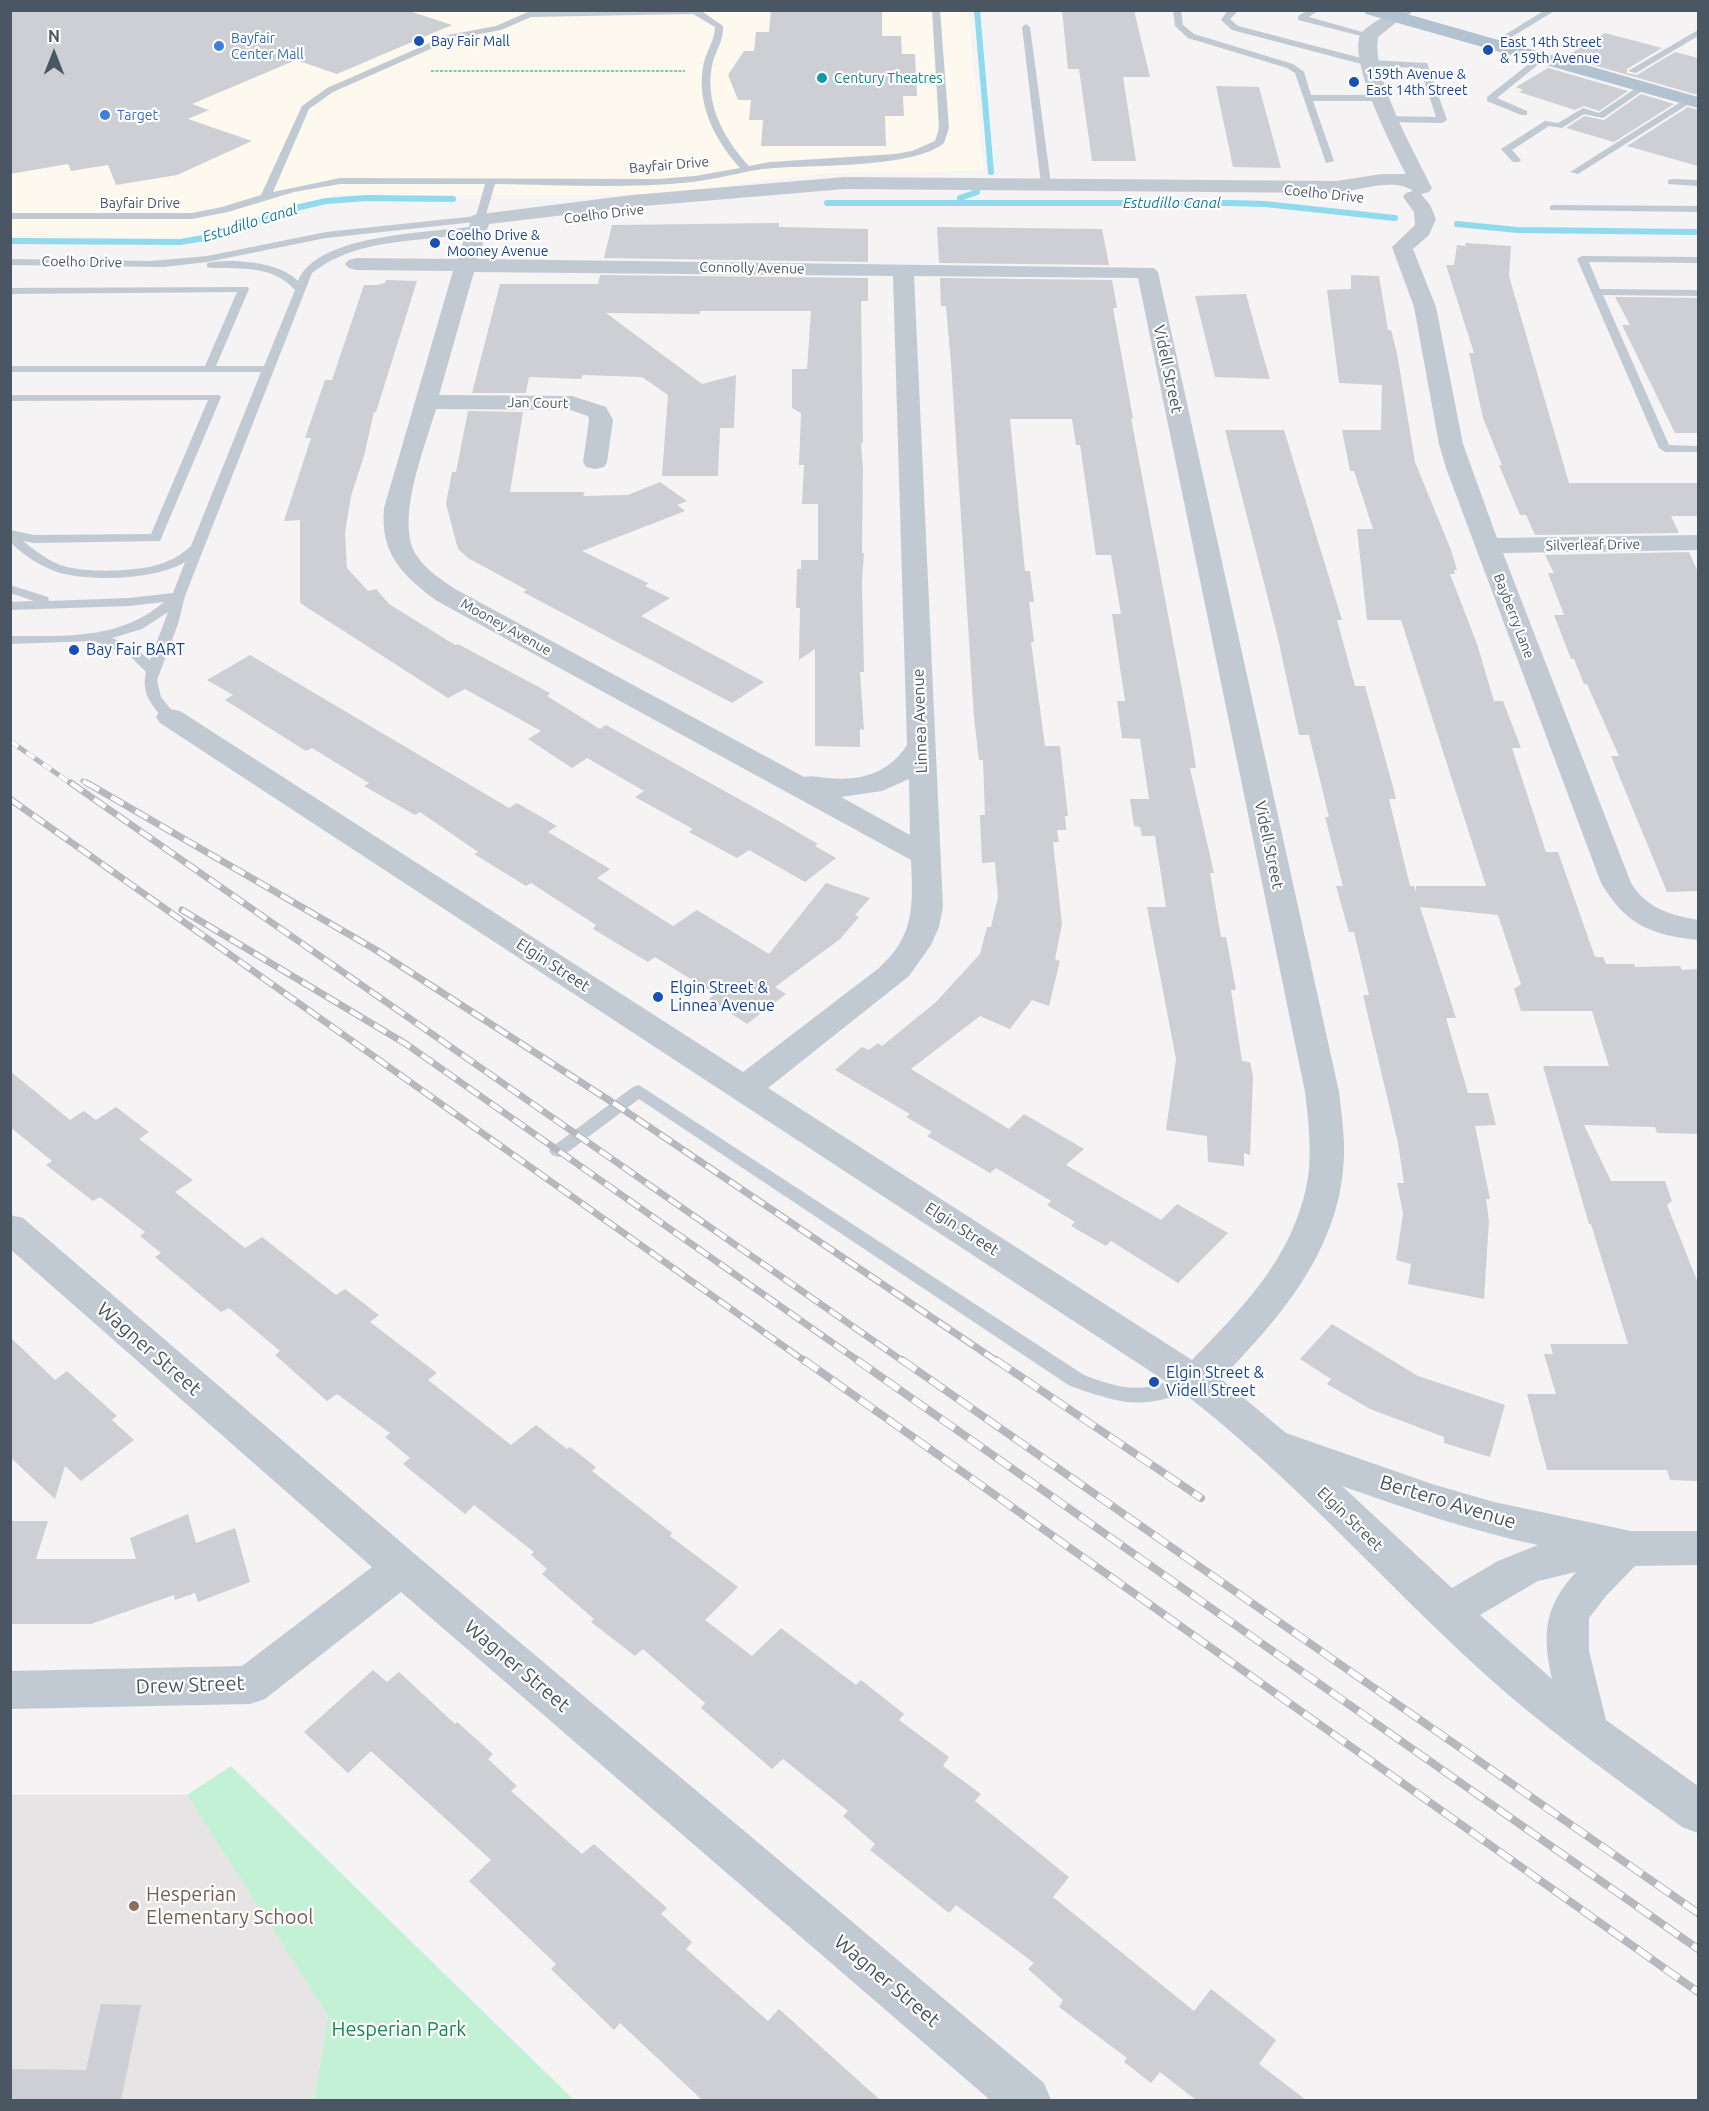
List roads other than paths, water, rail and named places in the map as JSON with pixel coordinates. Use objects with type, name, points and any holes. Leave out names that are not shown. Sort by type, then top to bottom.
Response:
[{"type":"main road","points":[[1372,10],[1399,14],[1542,58],[1638,79]]},
{"type":"main road","points":[[1416,10],[1507,36],[1696,97]]},
{"type":"street","points":[[1399,14],[1369,35],[1366,42],[1369,63],[1390,119],[1409,160],[1413,194],[1389,196],[1378,191],[1376,187],[1409,160]]},
{"type":"street","name":"Coelho Drive","points":[[478,224],[635,210],[792,188],[868,183],[1336,187],[1382,181]]},
{"type":"street","name":"Coelho Drive","points":[[1244,186],[1371,199],[1413,194]]},
{"type":"street","name":"Bayberry Lane","points":[[1413,194],[1426,211],[1426,224],[1421,233],[1402,247],[1425,308],[1451,444],[1624,898],[1638,912],[1658,922],[1698,930]]},
{"type":"street","name":"Mooney Avenue","points":[[478,224],[464,265],[396,508],[394,525],[396,541],[413,569],[446,595],[925,855]]},
{"type":"street","name":"Connolly Avenue","points":[[356,264],[1147,272]]},
{"type":"street","name":"Linnea Avenue","points":[[745,1088],[905,963],[925,928],[928,907],[903,270]]},
{"type":"street","name":"Videll Street","points":[[1147,272],[1322,1092],[1326,1130],[1326,1171],[1318,1211],[1305,1245],[1284,1283],[1258,1316],[1195,1381]]},
{"type":"street","name":"Jan Court","points":[[425,402],[562,403],[587,406],[598,412],[601,420],[595,462]]},
{"type":"street","name":"Silverleaf Drive","points":[[1488,546],[1698,542]]},
{"type":"street","name":"Elgin Street","points":[[170,717],[1195,1381],[1236,1412],[1272,1444],[1510,1671],[1588,1733],[1698,1812]]},
{"type":"street","points":[[783,778],[829,788],[851,789],[872,785],[904,768],[915,758],[921,746]]},
{"type":"street","name":"Wagner Street","points":[[10,1228],[402,1568],[1027,2100]]},
{"type":"street","name":"Bertero Avenue","points":[[1272,1444],[1432,1501],[1494,1519],[1627,1547]]},
{"type":"street","points":[[1588,1733],[1570,1661],[1567,1629],[1572,1607],[1627,1547]]},
{"type":"street","name":"Bertero Avenue","points":[[1447,1613],[1498,1582],[1534,1565],[1577,1554],[1627,1547],[1698,1548]]},
{"type":"street","name":"Drew Street","points":[[10,1690],[250,1685],[402,1568]]},
{"type":"lane","name":"Bayfair Drive","points":[[10,216],[176,217],[224,210],[307,186],[340,182],[425,180],[657,182],[695,179],[746,168],[798,162],[914,154],[939,143],[944,128],[936,10]]},
{"type":"lane","points":[[1177,10],[1179,26],[1191,36],[1288,66],[1299,72],[1329,161]]},
{"type":"lane","points":[[1235,10],[1228,14],[1225,21],[1235,28],[1369,63],[1424,65],[1442,120],[1390,119]]},
{"type":"lane","points":[[1315,10],[1301,18],[1369,35]]},
{"type":"lane","points":[[1507,36],[1552,10]]},
{"type":"lane","points":[[266,196],[305,108],[330,90],[450,37],[498,28],[530,14],[693,11],[719,26],[721,35],[712,52],[706,73],[707,101],[713,121],[724,141],[746,168]]},
{"type":"lane","points":[[1297,44],[1330,26]]},
{"type":"lane","points":[[1026,27],[1046,184]]},
{"type":"lane","points":[[1516,160],[1506,149],[1548,123],[1559,126],[1583,111],[1600,116],[1638,79],[1683,42],[1698,33]]},
{"type":"lane","points":[[1683,42],[1698,46]]},
{"type":"lane","points":[[1524,113],[1490,99],[1542,58]]},
{"type":"lane","points":[[1575,171],[1696,97]]},
{"type":"lane","points":[[1308,98],[1382,98]]},
{"type":"lane","points":[[478,224],[491,182]]},
{"type":"lane","points":[[1672,182],[1698,183]]},
{"type":"lane","points":[[1554,208],[1698,209]]},
{"type":"lane","name":"Coelho Drive","points":[[153,263],[207,259],[326,235],[478,224]]},
{"type":"lane","name":"Coelho Drive","points":[[10,262],[153,263],[265,267],[287,276],[299,288],[314,264],[338,251],[478,224]]},
{"type":"lane","points":[[1698,260],[1582,259],[1665,448],[1698,449]]},
{"type":"lane","points":[[170,717],[160,708],[153,695],[151,670],[173,620],[178,596],[299,288]]},
{"type":"lane","points":[[10,291],[244,289],[209,369]]},
{"type":"lane","points":[[1597,292],[1698,293]]},
{"type":"lane","points":[[10,369],[268,369]]},
{"type":"lane","points":[[10,398],[215,398],[156,538],[34,539],[11,534]]},
{"type":"lane","points":[[11,534],[23,547],[54,566],[79,572],[142,571],[172,564],[199,547]]},
{"type":"lane","points":[[54,566],[51,560],[60,546],[83,539]]},
{"type":"lane","points":[[10,589],[35,599],[71,605]]},
{"type":"lane","points":[[10,606],[129,602],[178,596]]},
{"type":"lane","points":[[10,640],[94,638],[127,630],[142,623],[178,596]]},
{"type":"lane","points":[[94,638],[124,645],[135,651],[151,670]]},
{"type":"lane","points":[[558,1151],[639,1091],[1077,1381],[1118,1395],[1150,1395],[1195,1381]]},
{"type":"waterway","name":"Estudillo Canal","points":[[977,10],[991,172]]},
{"type":"waterway","name":"Estudillo Canal","points":[[960,198],[977,192]]},
{"type":"waterway","name":"Estudillo Canal","points":[[10,241],[180,242],[217,236],[287,210],[326,201],[367,198],[453,199]]},
{"type":"waterway","name":"Estudillo Canal","points":[[827,203],[1229,203],[1265,204],[1395,218]]},
{"type":"waterway","name":"Estudillo Canal","points":[[1457,224],[1517,230],[1698,232]]},
{"type":"railway","points":[[10,741],[73,785]]},
{"type":"railway","points":[[83,781],[90,785]]},
{"type":"railway","points":[[71,783],[904,1362]]},
{"type":"railway","points":[[87,783],[376,950],[618,1106],[998,1362]]},
{"type":"railway","points":[[10,799],[806,1362]]},
{"type":"railway","points":[[182,910],[406,1044],[860,1362]]},
{"type":"railway","points":[[804,1360],[1698,1992]]},
{"type":"railway","points":[[857,1360],[1698,1949]]},
{"type":"railway","points":[[902,1360],[1698,1913]]},
{"type":"railway","points":[[996,1360],[1201,1498]]},
{"type":"place","name":"Bay Fair Mall","points":[[419,41]]},
{"type":"place","name":"Bayfair Center Mall","points":[[219,46]]},
{"type":"place","name":"East 14th Street & 159th Avenue","points":[[1488,50]]},
{"type":"place","name":"Century Theatres","points":[[822,78]]},
{"type":"place","name":"159th Avenue & East 14th Street","points":[[1354,82]]},
{"type":"place","name":"Target","points":[[105,115]]},
{"type":"place","name":"Coelho Drive & Mooney Avenue","points":[[435,243]]},
{"type":"place","name":"Bay Fair BART","points":[[74,650]]},
{"type":"place","name":"Elgin Street & Linnea Avenue","points":[[658,997]]},
{"type":"place","name":"Elgin Street & Videll Street","points":[[1154,1382]]},
{"type":"place","name":"Hesperian Elementary School","points":[[134,1906]]},
{"type":"park label","name":"Hesperian Park","points":[[399,2029]]}]
